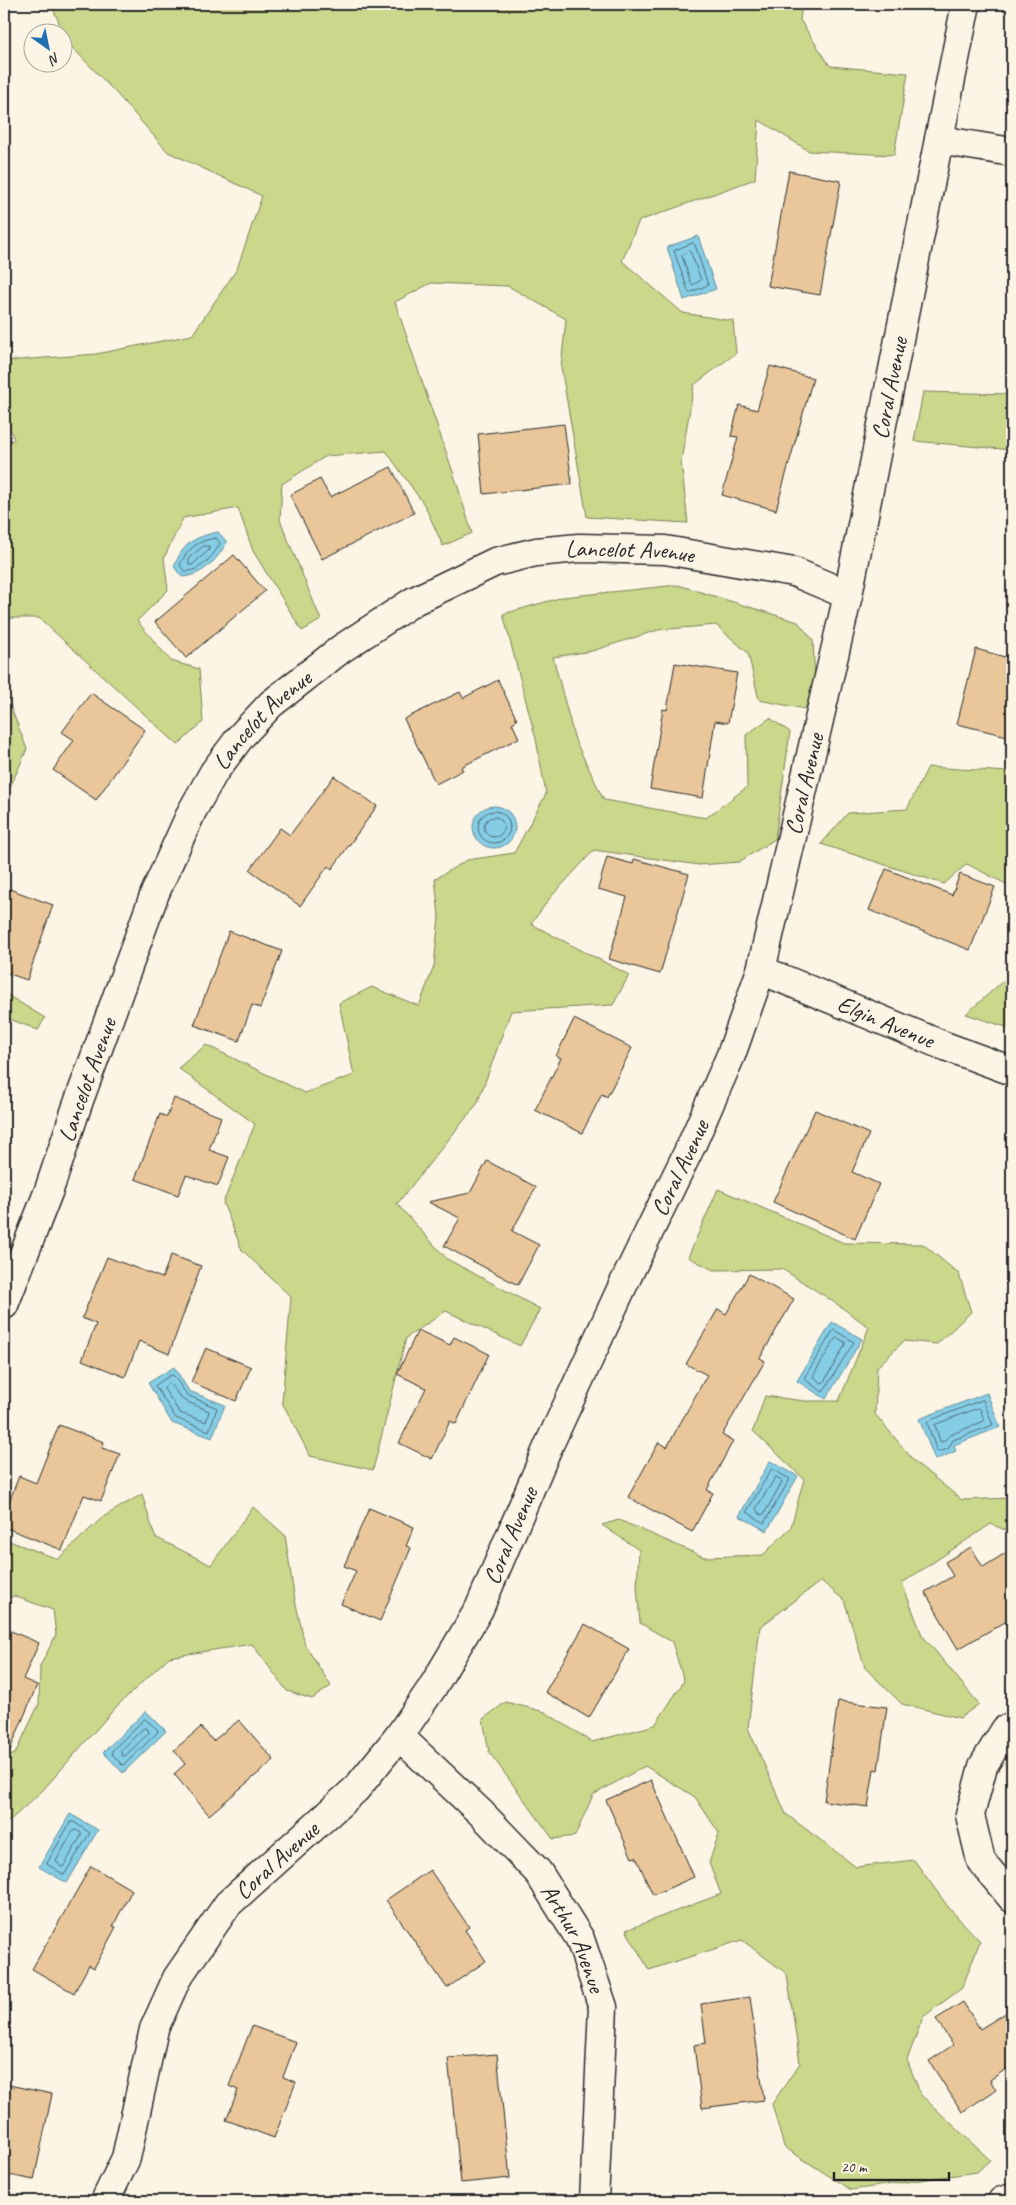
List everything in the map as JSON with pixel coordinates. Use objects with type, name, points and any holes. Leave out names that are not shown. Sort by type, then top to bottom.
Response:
[{"type":"street","name":"Coral Avenue","points":[[105,2201],[126,2158],[154,2029],[177,1978],[228,1904],[356,1789],[399,1736],[432,1688],[479,1609],[548,1446],[703,1119],[731,1055],[761,970],[848,595],[966,4]]},
{"type":"street","points":[[939,140],[1012,152]]},
{"type":"street","name":"Lancelot Avenue","points":[[4,1305],[49,1190],[77,1106],[159,884],[192,811],[214,772],[240,736],[271,704],[341,649],[414,601],[495,562],[536,552],[579,548],[665,550],[794,572],[848,595]]},
{"type":"street","name":"Elgin Avenue","points":[[761,970],[942,1045],[1012,1071]]},
{"type":"street","points":[[1012,1726],[1005,1730],[982,1766],[970,1815],[980,1861],[1012,1898]]},
{"type":"street","name":"Arthur Avenue","points":[[399,1736],[481,1813],[538,1872],[580,1938],[602,2007],[594,2201]]},
{"type":"street","points":[[1002,2201],[1012,2198]]},
{"type":"green space","points":[[51,4],[802,4],[800,20],[830,66],[908,73],[894,155],[809,151],[759,120],[755,179],[639,221],[622,261],[683,313],[733,321],[736,353],[694,385],[681,461],[688,523],[587,517],[561,367],[566,319],[508,286],[431,283],[395,302],[472,533],[443,546],[425,506],[386,451],[326,456],[282,484],[280,520],[321,620],[302,631],[253,551],[238,508],[183,518],[164,558],[168,590],[137,621],[171,661],[199,669],[203,722],[178,745],[39,618],[4,618],[4,448],[14,439],[4,413],[4,359],[6,361],[96,354],[192,335],[237,269],[262,196],[168,152],[72,47],[72,22],[59,22]]},
{"type":"green space","points":[[923,392],[1012,394],[1012,450],[914,441]]},
{"type":"green space","points":[[678,585],[798,622],[813,640],[815,682],[805,709],[759,700],[748,653],[716,625],[658,630],[592,651],[553,657],[575,740],[604,800],[706,818],[747,787],[746,735],[770,718],[790,732],[775,839],[739,862],[699,865],[594,850],[550,898],[531,924],[629,975],[613,1005],[511,1011],[477,1104],[397,1204],[447,1259],[540,1309],[520,1346],[446,1311],[406,1338],[373,1470],[310,1456],[282,1402],[291,1297],[242,1250],[223,1203],[255,1124],[178,1068],[206,1045],[305,1093],[354,1075],[339,1003],[372,987],[419,1006],[434,966],[439,916],[435,879],[467,860],[514,853],[546,794],[536,739],[503,614],[563,597]]},
{"type":"green space","points":[[4,690],[27,749],[4,801]]},
{"type":"green space","points":[[928,767],[1009,772],[1012,768],[1012,887],[967,864],[944,884],[821,844],[848,813],[907,809]]},
{"type":"green space","points":[[1012,973],[1012,1029],[966,1014]]},
{"type":"green space","points":[[4,993],[45,1018],[38,1030],[4,1017]]},
{"type":"green space","points":[[718,1189],[844,1243],[923,1244],[959,1274],[971,1312],[937,1344],[904,1341],[877,1367],[875,1414],[915,1462],[962,1500],[1011,1498],[1012,1489],[1012,1533],[991,1524],[902,1583],[922,1635],[979,1704],[960,1718],[902,1704],[865,1668],[844,1600],[821,1581],[760,1627],[748,1728],[786,1814],[856,1867],[914,1860],[949,1908],[980,1941],[962,1988],[923,2017],[907,2060],[921,2095],[990,2160],[977,2172],[851,2190],[784,2147],[772,2104],[800,2063],[787,1974],[742,1940],[649,1970],[626,1930],[721,1894],[709,1863],[719,1833],[695,1797],[645,1766],[593,1795],[575,1836],[553,1839],[489,1752],[483,1719],[506,1702],[545,1712],[592,1742],[655,1725],[684,1681],[672,1642],[640,1623],[637,1587],[639,1550],[602,1525],[619,1520],[704,1557],[763,1555],[791,1527],[804,1479],[753,1431],[765,1396],[805,1401],[839,1401],[869,1327],[782,1269],[713,1270],[688,1257]]},
{"type":"green space","points":[[142,1494],[155,1537],[211,1565],[253,1507],[285,1535],[294,1595],[305,1645],[331,1686],[312,1699],[287,1691],[252,1644],[169,1657],[116,1707],[43,1790],[4,1826],[4,1758],[15,1754],[39,1704],[40,1666],[56,1635],[53,1610],[14,1596],[4,1599],[4,1539],[58,1559],[103,1517]]},
{"type":"water","points":[[698,236],[716,289],[684,300],[667,247]]},
{"type":"water","points":[[218,532],[227,542],[219,555],[203,570],[190,576],[182,577],[174,567],[181,552],[190,542],[202,536]]},
{"type":"water","points":[[490,806],[498,806],[509,812],[515,827],[509,842],[498,848],[490,848],[479,842],[473,831],[473,823],[479,812]]},
{"type":"water","points":[[832,1322],[862,1339],[826,1399],[797,1381]]},
{"type":"water","points":[[174,1367],[189,1391],[225,1405],[212,1438],[172,1423],[148,1383]]},
{"type":"water","points":[[987,1393],[1000,1427],[954,1445],[956,1451],[935,1460],[919,1419]]},
{"type":"water","points":[[770,1461],[798,1476],[767,1531],[739,1516]]},
{"type":"water","points":[[146,1711],[166,1731],[123,1773],[103,1752]]},
{"type":"water","points":[[70,1814],[98,1830],[67,1883],[39,1867]]},
{"type":"building","points":[[789,171],[841,181],[820,295],[768,286]]},
{"type":"building","points":[[770,366],[813,378],[776,510],[722,495],[738,437],[731,436],[739,405],[757,410]]},
{"type":"building","points":[[564,424],[572,484],[484,494],[478,434]]},
{"type":"building","points":[[391,467],[414,513],[322,559],[290,495],[320,479],[330,497]]},
{"type":"building","points":[[234,555],[265,591],[186,658],[155,622]]},
{"type":"building","points":[[976,649],[1012,659],[1012,716],[1007,736],[957,724]]},
{"type":"building","points":[[675,663],[737,673],[728,723],[715,721],[703,798],[650,789],[663,709],[667,710]]},
{"type":"building","points":[[498,680],[517,720],[512,723],[519,738],[461,767],[463,770],[436,784],[404,719],[460,692],[463,698]]},
{"type":"building","points":[[91,693],[145,730],[96,800],[53,770],[74,740],[62,732]]},
{"type":"building","points":[[334,776],[377,806],[332,869],[328,866],[300,906],[250,870],[280,828],[290,835]]},
{"type":"building","points":[[607,857],[633,864],[634,859],[689,874],[660,974],[609,959],[627,897],[598,889]]},
{"type":"building","points":[[886,869],[952,895],[960,874],[995,887],[970,950],[869,910]]},
{"type":"building","points":[[4,887],[53,905],[27,980],[4,972]]},
{"type":"building","points":[[229,931],[282,951],[260,1008],[252,1005],[239,1041],[194,1025]]},
{"type":"building","points":[[574,1019],[632,1048],[607,1097],[602,1094],[582,1133],[535,1110],[561,1058],[556,1056]]},
{"type":"building","points":[[174,1098],[221,1117],[209,1150],[229,1157],[218,1186],[186,1175],[178,1195],[135,1179],[160,1114],[167,1117]]},
{"type":"building","points":[[815,1110],[869,1134],[852,1172],[879,1184],[855,1239],[773,1202]]},
{"type":"building","points":[[487,1161],[536,1187],[512,1231],[539,1245],[518,1285],[444,1246],[460,1218],[428,1202],[470,1193]]},
{"type":"building","points":[[171,1255],[201,1266],[169,1354],[139,1341],[125,1377],[82,1360],[96,1324],[82,1318],[107,1257],[162,1278]]},
{"type":"building","points":[[749,1274],[794,1299],[760,1358],[765,1361],[722,1435],[733,1441],[707,1490],[713,1493],[692,1532],[628,1497],[659,1442],[667,1447],[707,1375],[686,1364],[718,1309],[726,1314]]},
{"type":"building","points":[[418,1330],[450,1345],[454,1337],[489,1354],[456,1424],[450,1421],[432,1459],[399,1443],[426,1388],[397,1374]]},
{"type":"building","points":[[206,1348],[251,1367],[236,1401],[191,1382]]},
{"type":"building","points":[[59,1425],[104,1442],[102,1448],[120,1454],[101,1501],[84,1495],[62,1550],[4,1527],[4,1515],[19,1476],[36,1483]]},
{"type":"building","points":[[369,1508],[414,1527],[406,1546],[411,1548],[380,1621],[341,1604],[356,1571],[344,1566]]},
{"type":"building","points":[[971,1547],[983,1567],[1012,1549],[1012,1618],[958,1649],[925,1592],[953,1576],[945,1562]]},
{"type":"building","points":[[585,1624],[629,1649],[589,1718],[545,1692]]},
{"type":"building","points":[[4,1628],[39,1643],[23,1679],[37,1685],[4,1764]]},
{"type":"building","points":[[838,1701],[887,1707],[878,1770],[874,1769],[868,1807],[824,1801]]},
{"type":"building","points":[[239,1720],[274,1760],[209,1815],[174,1774],[185,1764],[174,1750],[201,1727],[213,1741]]},
{"type":"building","points":[[651,1780],[694,1877],[653,1895],[636,1857],[632,1858],[606,1800]]},
{"type":"building","points":[[91,1866],[132,1890],[113,1926],[116,1927],[94,1968],[89,1965],[74,1993],[32,1969]]},
{"type":"building","points":[[430,1870],[469,1927],[465,1930],[486,1961],[447,1988],[386,1900]]},
{"type":"building","points":[[750,1997],[764,2100],[702,2108],[694,2045],[706,2043],[701,2004]]},
{"type":"building","points":[[963,2002],[980,2029],[1012,2009],[1012,2065],[990,2080],[996,2090],[962,2112],[929,2061],[953,2045],[936,2019]]},
{"type":"building","points":[[252,2026],[296,2042],[283,2077],[296,2082],[274,2138],[226,2120],[238,2090],[229,2086]]},
{"type":"building","points":[[497,2054],[510,2178],[461,2183],[448,2058]]},
{"type":"building","points":[[4,2084],[52,2094],[34,2180],[4,2174]]}]
